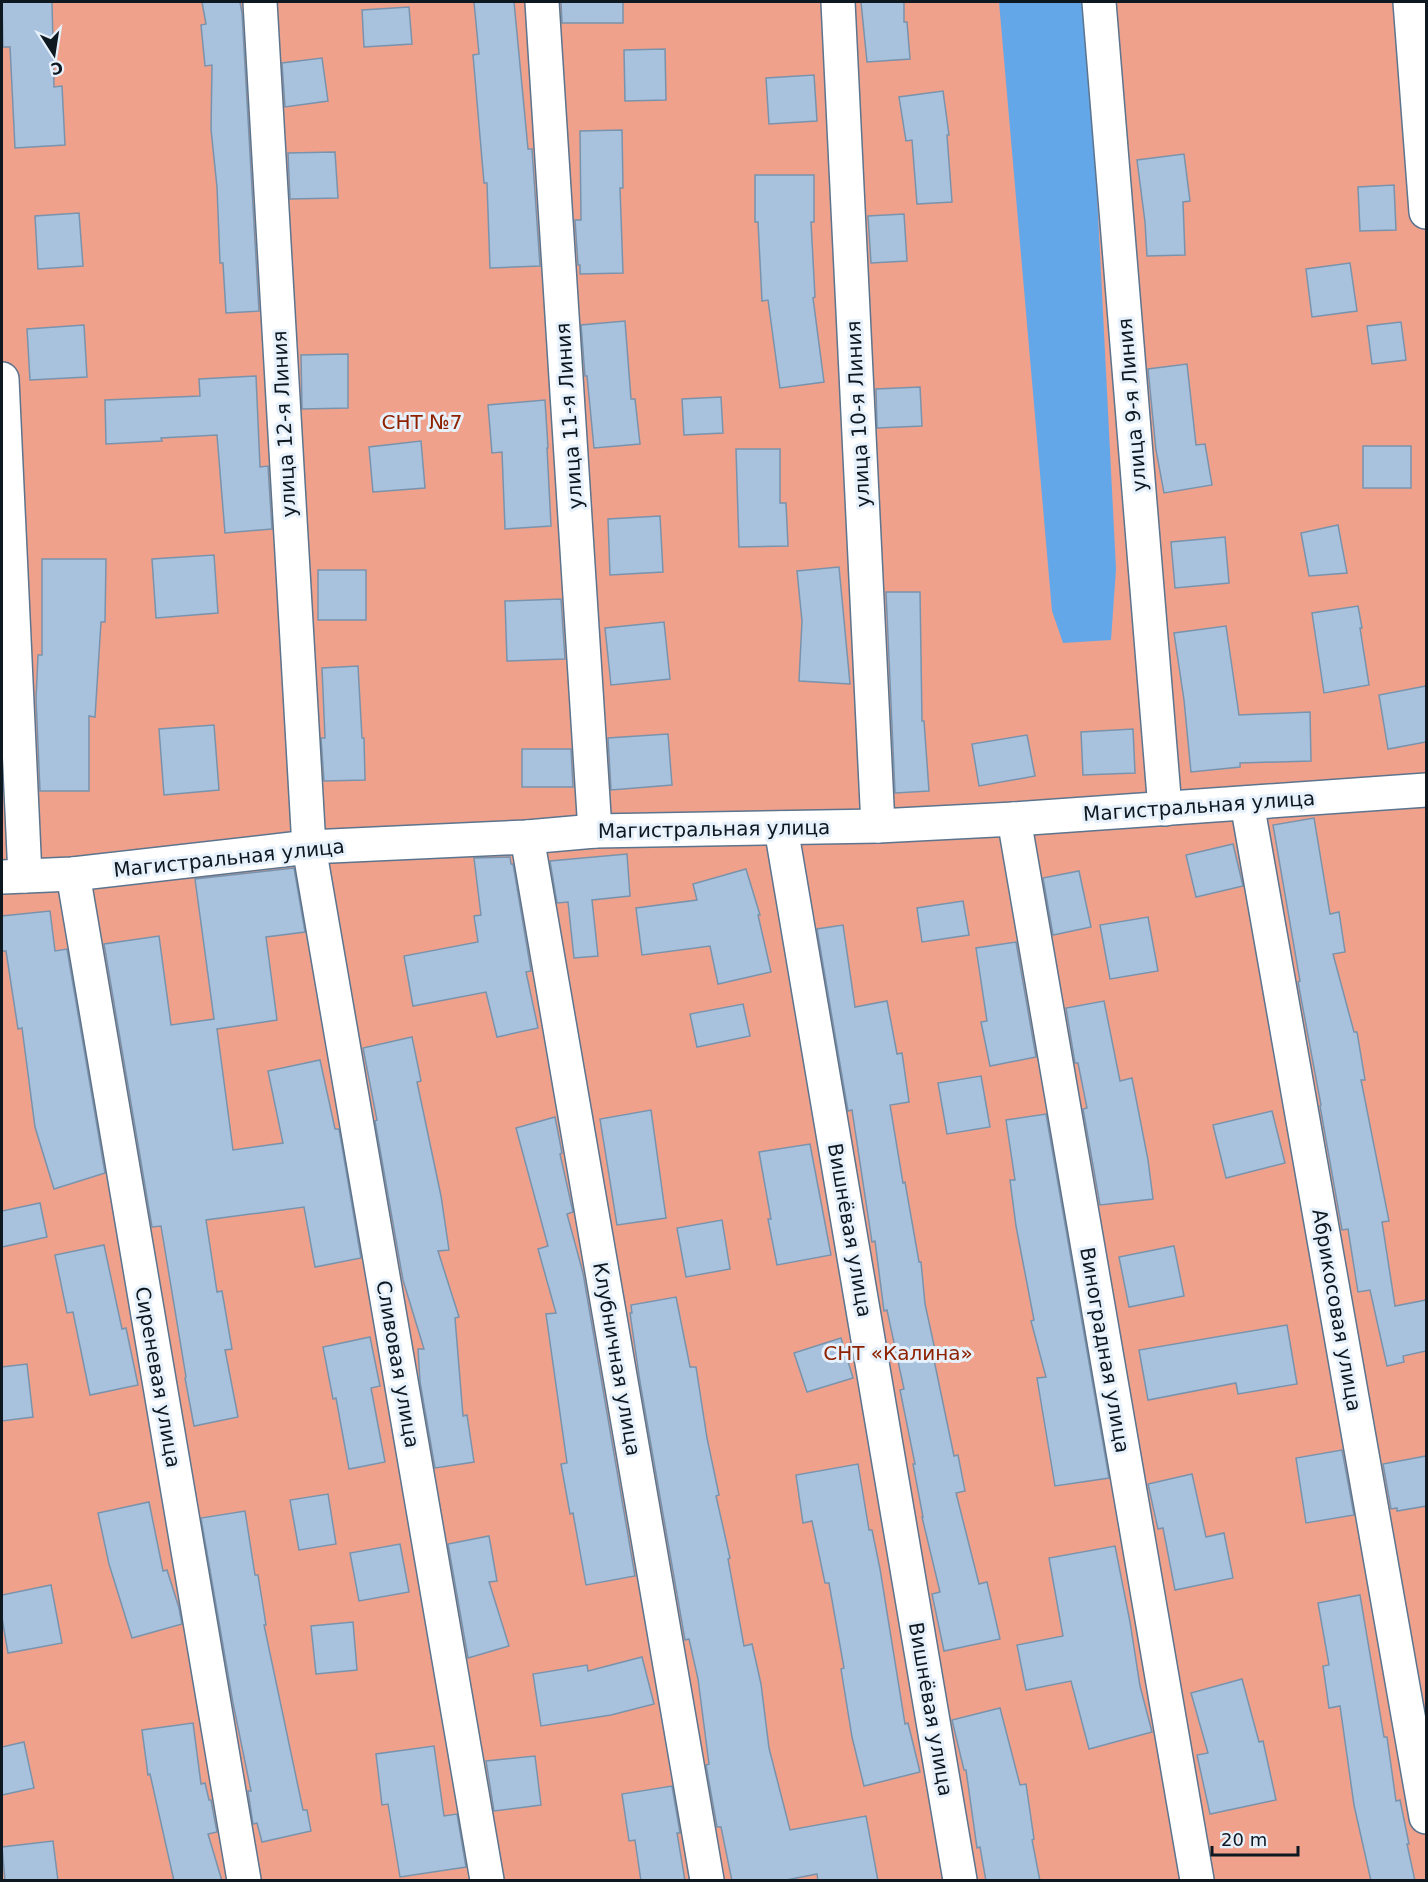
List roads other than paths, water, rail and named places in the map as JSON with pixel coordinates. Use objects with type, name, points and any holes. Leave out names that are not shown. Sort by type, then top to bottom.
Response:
[{"type":"street","name":"улица 12-я Линия","points":[[260,2],[309,847]]},
{"type":"street","name":"улица 11-я Линия","points":[[542,2],[595,831]]},
{"type":"street","name":"улица 10-я Линия","points":[[838,2],[878,826]]},
{"type":"street","name":"улица 9-я Линия","points":[[1100,2],[1165,809]]},
{"type":"street","points":[[1410,2],[1426,212]]},
{"type":"street","points":[[2,379],[14,876]]},
{"type":"street","name":"Магистральная улица","points":[[14,876],[73,874],[309,847],[526,837],[595,831],[878,826],[1014,819],[1426,790]]},
{"type":"street","name":"Абрикосовая улица","points":[[1247,803],[1426,1817]]},
{"type":"street","name":"Виноградная улица","points":[[1014,819],[1197,1881]]},
{"type":"street","name":"Вишнёвая улица","points":[[781,828],[960,1881]]},
{"type":"street","name":"Клубничная улица","points":[[526,837],[707,1881]]},
{"type":"street","name":"Сливовая улица","points":[[309,847],[487,1881]]},
{"type":"street","name":"Сиреневая улица","points":[[73,874],[244,1881]]},
{"type":"water","points":[[999,2],[1084,2],[1094,135],[1116,569],[1111,640],[1063,643],[1052,611]]},
{"type":"park label","name":"СНТ №7","points":[[422,422]]},
{"type":"park label","name":"СНТ «Калина»","points":[[898,1353]]}]
